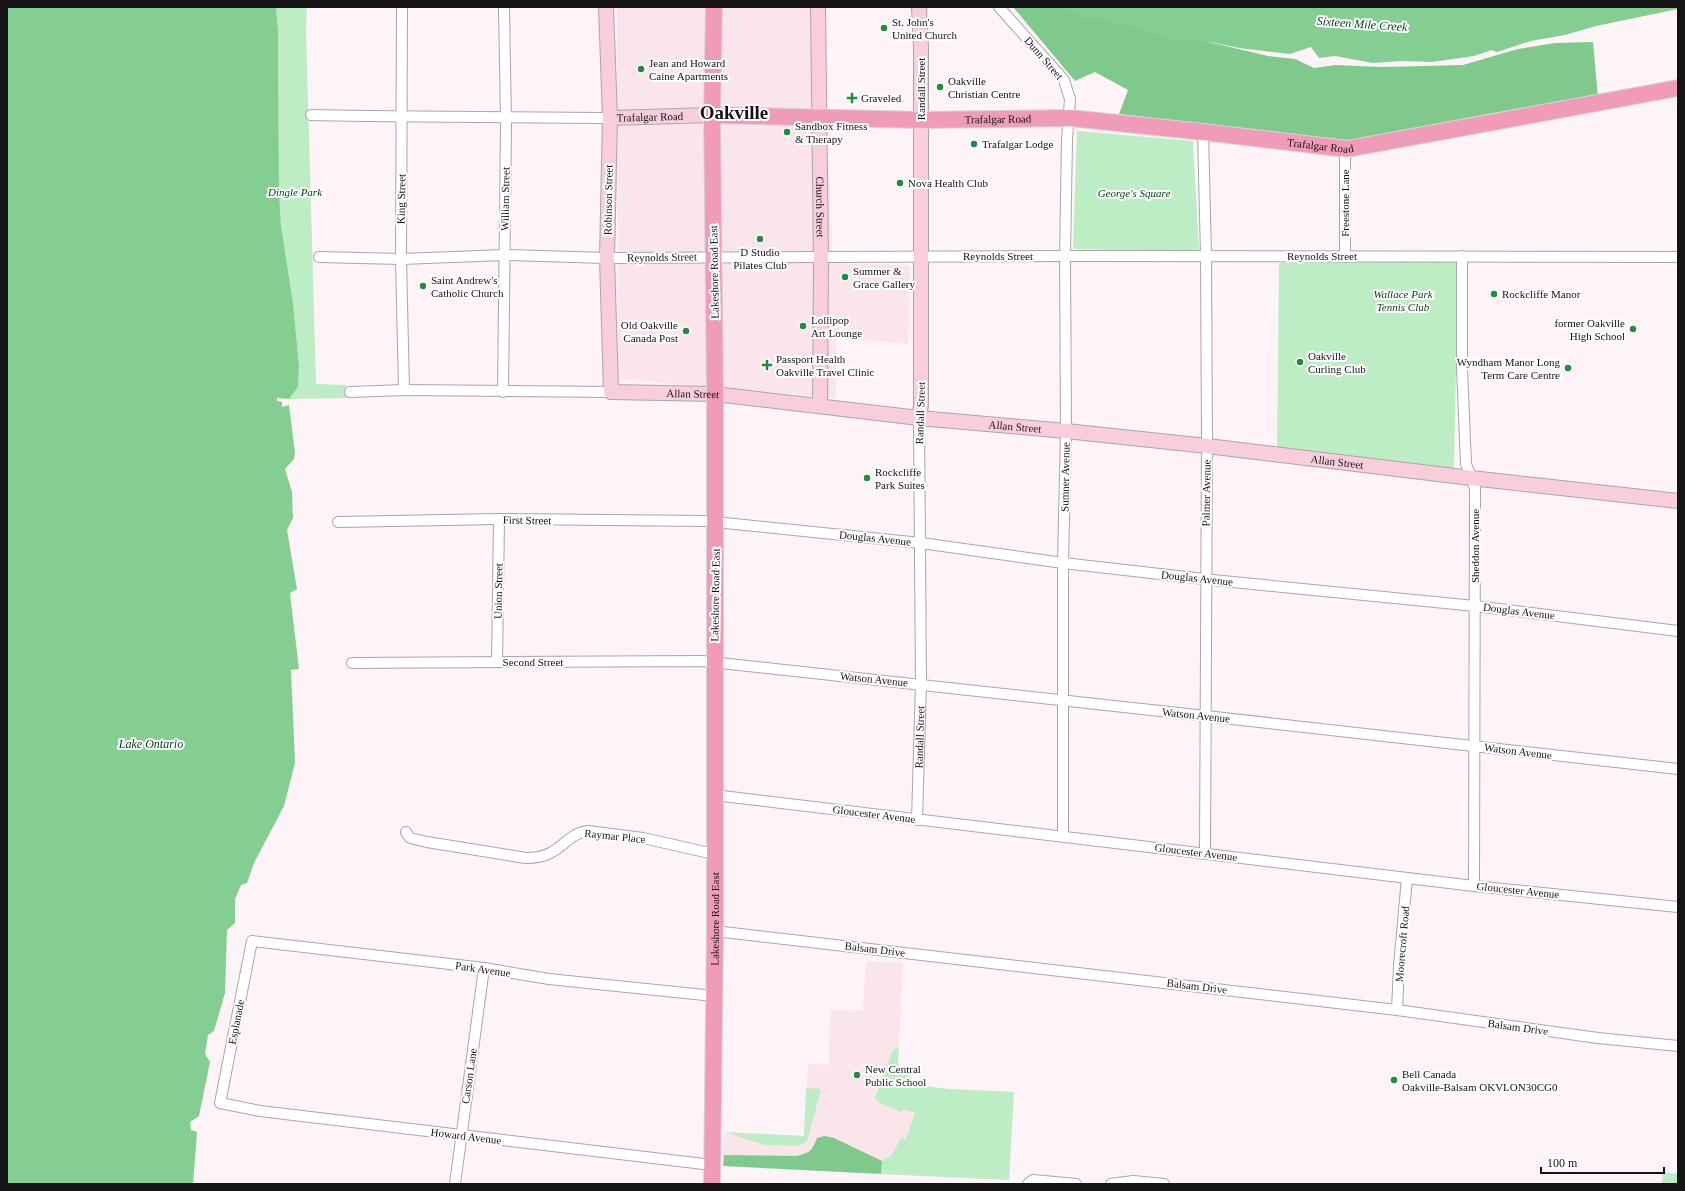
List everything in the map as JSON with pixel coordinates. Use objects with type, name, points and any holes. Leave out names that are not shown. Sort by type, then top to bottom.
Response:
[{"type":"main road","name":"Lakeshore Road East","points":[[712,1184],[715,931],[714,662],[716,522],[712,115],[714,7]]},
{"type":"main road","name":"Trafalgar Road","points":[[712,115],[921,120],[1070,118],[1347,149],[1678,88]]},
{"type":"street","name":"King Street","points":[[402,7],[400,259],[404,390]]},
{"type":"street","name":"William Street","points":[[503,392],[506,116],[504,7]]},
{"type":"street","name":"Robinson Street","points":[[606,7],[610,118],[607,258],[611,392]]},
{"type":"street","name":"Church Street","points":[[818,7],[818,118],[821,257],[820,406]]},
{"type":"street","name":"Randall Street","points":[[917,820],[922,684],[919,418],[921,405],[921,47],[919,7]]},
{"type":"street","name":"Dunn Street","points":[[999,7],[1064,80],[1070,99],[1070,118]]},
{"type":"street","name":"Trafalgar Road","points":[[311,115],[610,118],[712,115]]},
{"type":"street","name":"Sumner Avenue","points":[[1063,836],[1063,563],[1066,431],[1065,256],[1067,140],[1070,118]]},
{"type":"street","name":"Palmer Avenue","points":[[1203,132],[1206,256],[1205,854]]},
{"type":"street","name":"Freestone Lane","points":[[1345,257],[1345,159],[1347,149]]},
{"type":"street","name":"Reynolds Street","points":[[319,257],[400,259],[505,256],[607,258],[921,256],[1678,257]]},
{"type":"street","name":"Sheddon Avenue","points":[[1462,256],[1462,369],[1466,464],[1475,488],[1474,886]]},
{"type":"street","name":"Allan Street","points":[[350,392],[404,390],[715,394],[919,418],[1066,431],[1206,446],[1678,501]]},
{"type":"street","name":"First Street","points":[[338,522],[499,519],[716,522]]},
{"type":"street","name":"Union Street","points":[[497,662],[499,519]]},
{"type":"street","name":"Douglas Avenue","points":[[716,522],[921,543],[1063,563],[1475,606],[1678,631]]},
{"type":"street","name":"Second Street","points":[[352,663],[714,662]]},
{"type":"street","name":"Watson Avenue","points":[[714,662],[1678,769]]},
{"type":"street","name":"Gloucester Avenue","points":[[714,795],[1474,886],[1678,907]]},
{"type":"street","name":"Raymar Place","points":[[406,832],[410,838],[427,842],[526,858],[537,858],[551,853],[579,832],[588,831],[643,838],[714,854]]},
{"type":"street","name":"Moorecroft Road","points":[[1397,1010],[1399,966],[1407,878]]},
{"type":"street","name":"Balsam Drive","points":[[715,931],[1397,1010],[1598,1038],[1678,1046]]},
{"type":"street","name":"Park Avenue","points":[[252,941],[484,968],[549,979],[714,996]]},
{"type":"street","name":"Esplanade","points":[[220,1104],[252,941]]},
{"type":"street","name":"Carson Lane","points":[[455,1184],[484,968]]},
{"type":"street","name":"Howard Avenue","points":[[220,1104],[712,1165]]},
{"type":"street","points":[[1028,1184],[1033,1180],[1076,1184]]},
{"type":"street","points":[[1111,1184],[1133,1181],[1164,1184]]},
{"type":"shaded area","points":[[617,7],[821,7],[833,263],[910,266],[908,344],[836,338],[836,398],[618,379]]},
{"type":"shaded area","points":[[1013,7],[1086,7],[1179,35],[1268,56],[1295,59],[1314,68],[1335,65],[1382,67],[1463,65],[1518,49],[1555,43],[1593,42],[1598,98],[1362,142],[1119,114],[1128,90],[1095,72],[1075,81]]},
{"type":"shaded area","name":"New Central Public School","points":[[866,961],[903,963],[898,1065],[918,1085],[948,1089],[1014,1092],[1009,1180],[723,1166],[725,1132],[804,1136],[808,1064],[828,1065],[831,1010],[863,1011]]},
{"type":"shaded area","points":[[825,1136],[834,1138],[882,1161],[881,1174],[723,1166],[724,1155],[801,1155],[810,1151],[817,1138]]},
{"type":"green space","name":"Dingle Park","points":[[276,7],[307,7],[306,30],[316,384],[346,385],[346,398],[289,399],[298,387],[299,366],[293,303],[281,226],[279,190],[278,30]]},
{"type":"green space","name":"George's Square","points":[[1077,131],[1193,141],[1199,252],[1073,249]]},
{"type":"green space","name":"Wallace Park Tennis Club","points":[[1458,260],[1454,468],[1277,452],[1279,263]]},
{"type":"green space","points":[[899,1047],[898,1065],[918,1085],[948,1089],[1014,1092],[1009,1180],[881,1174],[882,1161],[892,1155],[901,1138],[906,1139],[915,1113],[904,1109],[902,1112],[880,1103],[875,1098],[893,1050]]},
{"type":"green space","points":[[806,1088],[821,1089],[807,1141],[799,1146],[765,1145],[725,1132],[804,1136]]},
{"type":"green space","points":[[1663,1172],[1678,1174],[1678,1184],[1662,1184]]},
{"type":"water","name":"Lake Ontario","points":[[7,7],[276,7],[278,30],[279,190],[281,226],[293,303],[299,366],[298,387],[289,399],[277,398],[277,401],[282,402],[282,407],[289,405],[295,453],[294,459],[285,469],[292,492],[293,518],[287,530],[297,589],[290,593],[299,669],[291,670],[295,763],[284,806],[254,863],[247,883],[241,885],[235,899],[235,923],[227,930],[225,993],[214,1031],[208,1035],[205,1054],[210,1062],[199,1116],[190,1122],[191,1130],[197,1132],[193,1184],[7,1184]]},
{"type":"water","name":"Sixteen Mile Creek","points":[[1061,7],[1678,7],[1678,9],[1596,26],[1565,35],[1531,41],[1497,52],[1492,50],[1474,56],[1432,62],[1402,61],[1373,63],[1335,56],[1319,58],[1311,47],[1290,54],[1239,48],[1210,42],[1175,39],[1171,41],[1169,38],[1161,35],[1103,20],[1081,17]]},
{"type":"place","name":"St. John's United Church","points":[[884,28]]},
{"type":"place","name":"Jean and Howard Caine Apartments","points":[[641,69]]},
{"type":"place","name":"Oakville Christian Centre","points":[[940,87]]},
{"type":"place","name":"Graveled","points":[[852,98]]},
{"type":"place","name":"Sandbox Fitness & Therapy","points":[[787,132]]},
{"type":"place","name":"Trafalgar Lodge","points":[[974,144]]},
{"type":"place","name":"Nova Health Club","points":[[900,183]]},
{"type":"place","name":"D Studio Pilates Club","points":[[760,239]]},
{"type":"place","name":"Summer & Grace Gallery","points":[[845,277]]},
{"type":"place","name":"Saint Andrew's Catholic Church","points":[[423,286]]},
{"type":"place","name":"Rockcliffe Manor","points":[[1494,294]]},
{"type":"place","name":"Lollipop Art Lounge","points":[[803,326]]},
{"type":"place","name":"former Oakville High School","points":[[1633,329]]},
{"type":"place","name":"Old Oakville Canada Post","points":[[686,331]]},
{"type":"place","name":"Oakville Curling Club","points":[[1300,362]]},
{"type":"place","name":"Passport Health Oakville Travel Clinic","points":[[767,365]]},
{"type":"place","name":"Wyndham Manor Long Term Care Centre","points":[[1568,368]]},
{"type":"place","name":"Rockcliffe Park Suites","points":[[867,478]]},
{"type":"place","name":"New Central Public School","points":[[857,1075]]},
{"type":"place","name":"Bell Canada Oakville-Balsam OKVLON30CG0","points":[[1394,1080]]},
{"type":"district","name":"Oakville","points":[[734,112]]}]
